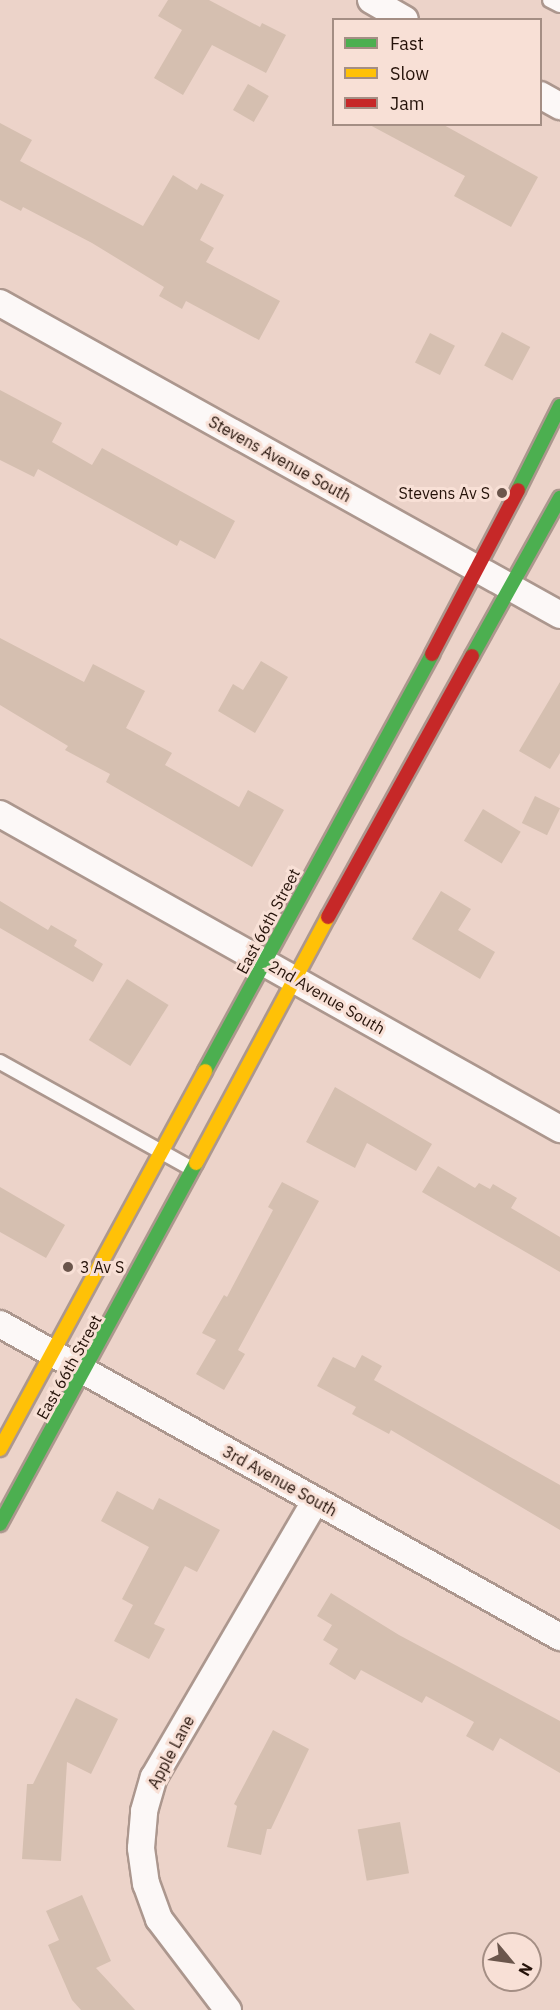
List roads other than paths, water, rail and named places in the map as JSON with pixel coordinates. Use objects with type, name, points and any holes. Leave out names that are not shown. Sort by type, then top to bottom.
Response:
[{"type":"main road","name":"East 66th Street","points":[[0,1449],[478,570],[560,406]]},
{"type":"main road","name":"East 66th Street","points":[[0,1524],[85,1371],[295,979],[560,498]]},
{"type":"street","points":[[370,0],[402,18]]},
{"type":"street","points":[[542,96],[560,106]]},
{"type":"street","name":"Stevens Avenue South","points":[[0,303],[560,615]]},
{"type":"street","name":"2nd Avenue South","points":[[0,814],[560,1129]]},
{"type":"street","name":"3rd Avenue South","points":[[0,1324],[560,1637]]},
{"type":"street","name":"Apple Lane","points":[[228,2010],[159,1919],[146,1884],[141,1848],[144,1811],[154,1777],[315,1501]]},
{"type":"lane","points":[[550,0],[560,5]]},
{"type":"lane","points":[[0,1062],[192,1169]]},
{"type":"place","name":"Stevens Av S","points":[[502,493]]},
{"type":"place","name":"3 Av S","points":[[68,1267]]}]
